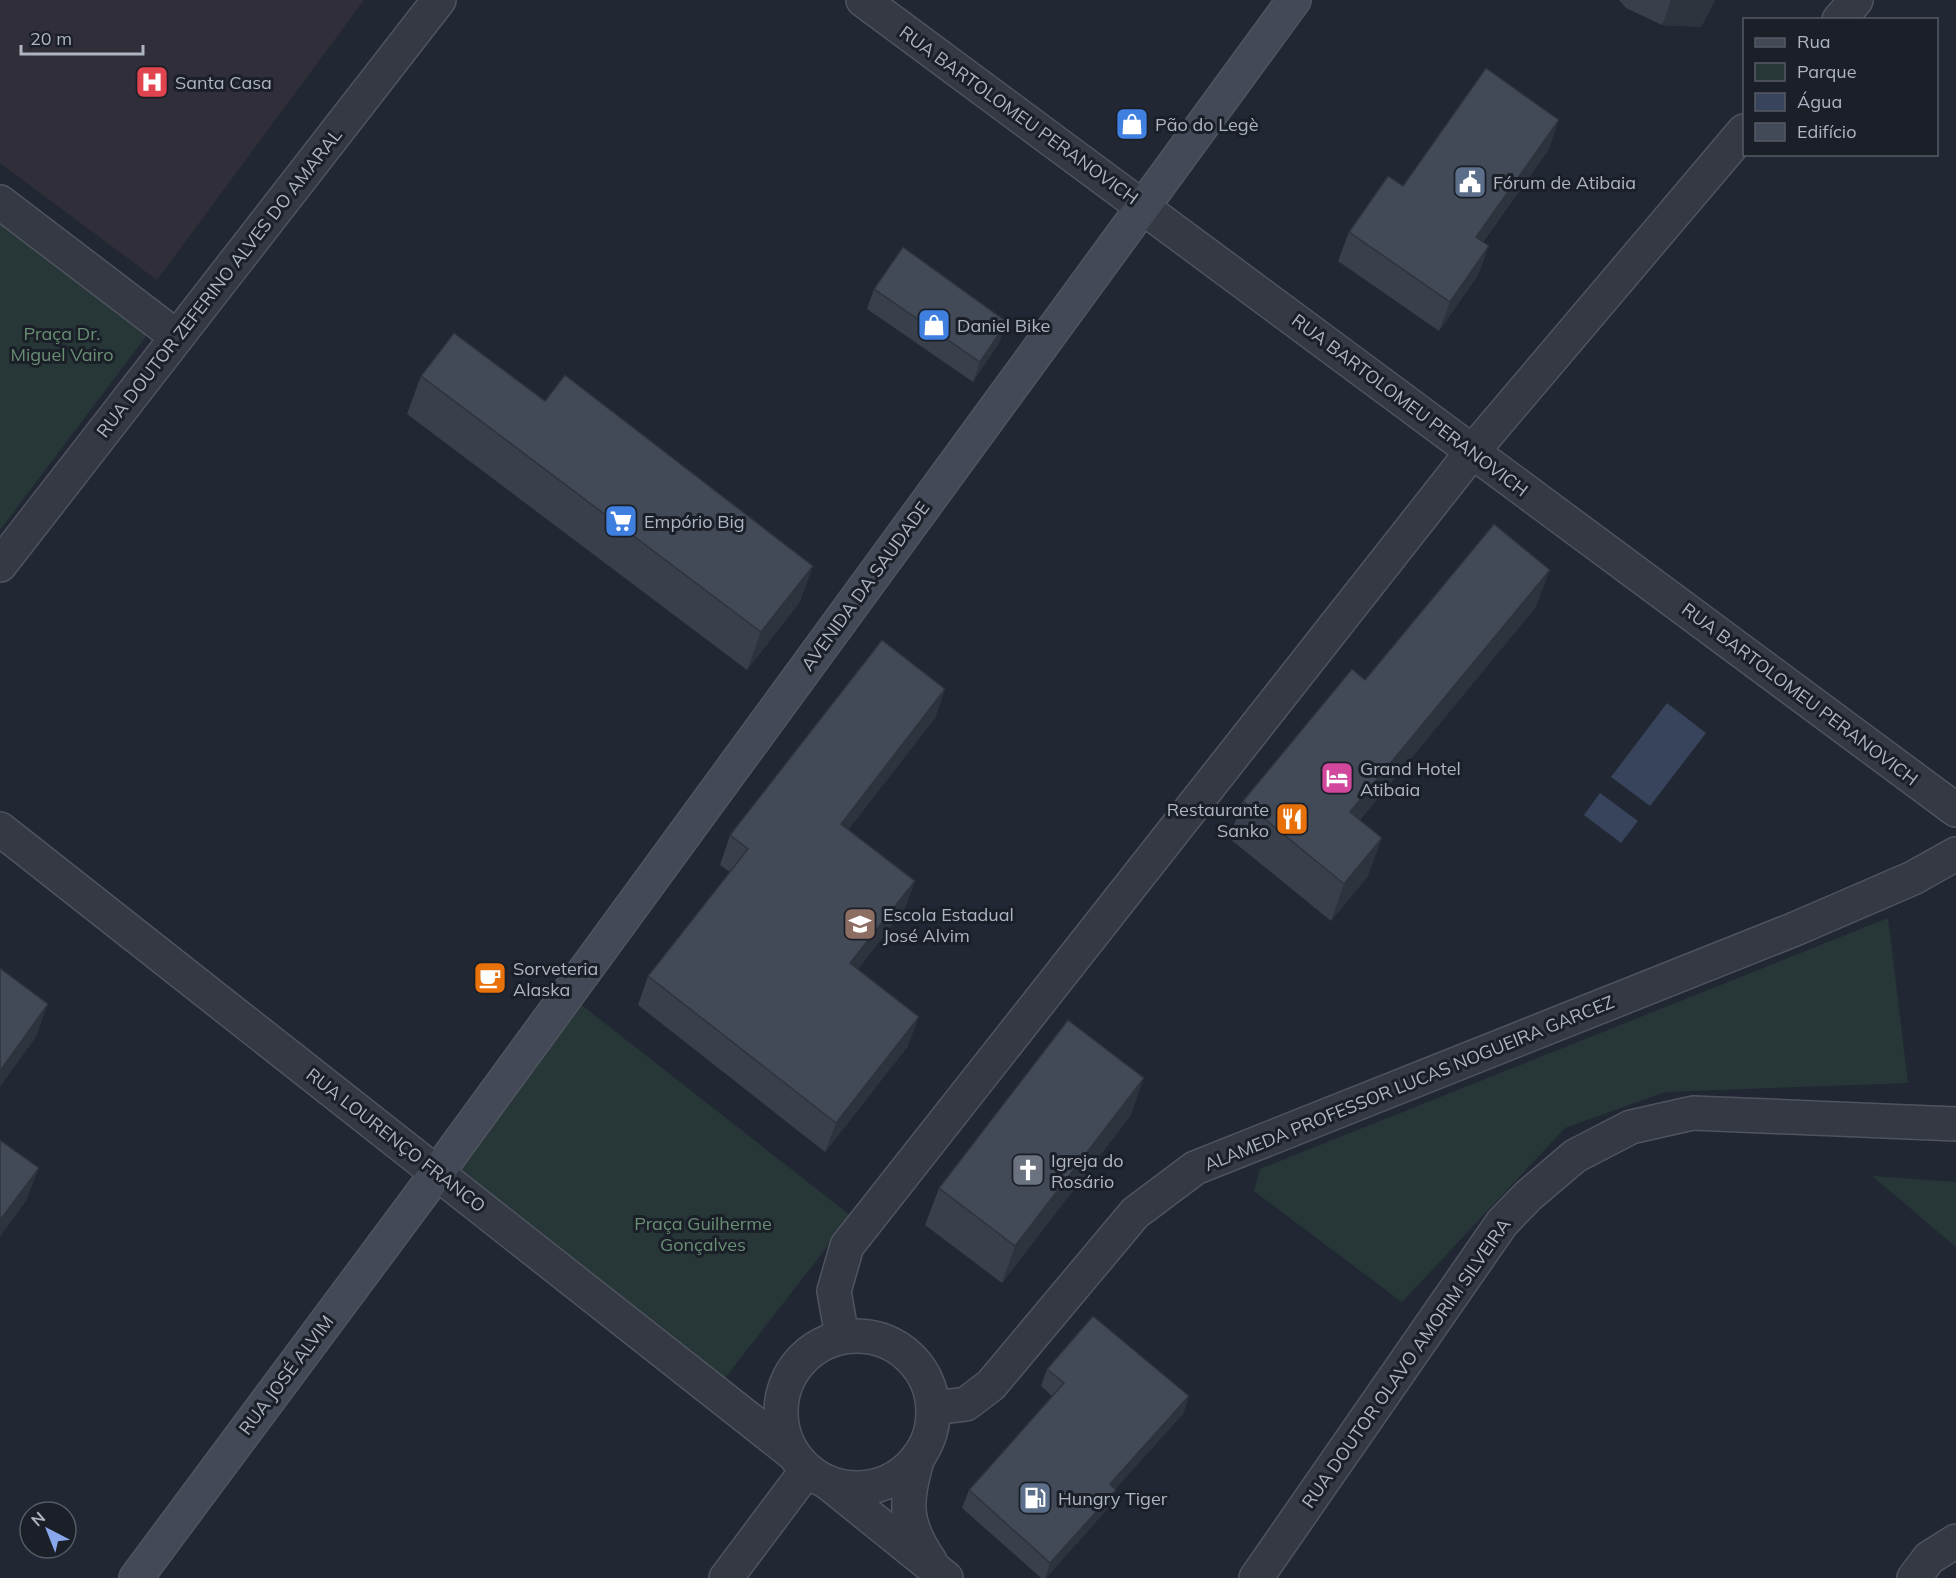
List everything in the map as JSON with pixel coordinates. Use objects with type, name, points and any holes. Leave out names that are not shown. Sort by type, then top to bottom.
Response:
[{"type":"main road","name":"AVENIDA DA SAUDADE","points":[[437,1173],[1294,0]]},
{"type":"main road","name":"RUA JOSÉ ALVIM","points":[[136,1578],[437,1173]]},
{"type":"street","name":"RUA DOUTOR ZEFERINO ALVES DO AMARAL","points":[[0,565],[439,0]]},
{"type":"street","name":"RUA BARTOLOMEU PERANOVICH","points":[[863,0],[1956,810]]},
{"type":"street","points":[[1841,18],[1856,0]]},
{"type":"street","points":[[842,1337],[834,1291],[847,1246],[1472,452],[1743,132]]},
{"type":"street","points":[[0,202],[177,337]]},
{"type":"street","name":"RUA LOURENÇO FRANCO","points":[[0,829],[941,1574]]},
{"type":"street","name":"ALAMEDA PROFESSOR LUCAS NOGUEIRA GARCEZ","points":[[934,1408],[966,1404],[991,1385],[1135,1213],[1195,1168],[1795,929],[1913,878],[1956,854]]},
{"type":"street","name":"RUA DOUTOR OLAVO AMORIM SILVEIRA","points":[[1256,1578],[1502,1223],[1528,1196],[1575,1156],[1631,1127],[1693,1113],[1956,1124]]},
{"type":"street","points":[[918,1457],[900,1475],[876,1486],[850,1488],[808,1468],[782,1429],[781,1404],[787,1381],[800,1361],[819,1346],[842,1337],[868,1336],[893,1344],[914,1360],[928,1382],[934,1408],[930,1434],[918,1457],[909,1488],[908,1512],[918,1544],[941,1574]]},
{"type":"street","points":[[726,1578],[808,1468]]},
{"type":"street","points":[[1914,1578],[1929,1558],[1956,1541]]},
{"type":"shaded area","name":"Santa Casa","points":[[0,0],[364,0],[157,280],[0,163]]},
{"type":"green space","name":"Praça Dr. Miguel Vairo","points":[[0,216],[150,331],[0,530]]},
{"type":"green space","points":[[1888,918],[1908,1083],[1665,1092],[1565,1128],[1402,1302],[1254,1191],[1260,1169]]},
{"type":"green space","name":"Praça Guilherme Gonçalves","points":[[579,1003],[851,1216],[722,1382],[454,1172]]},
{"type":"green space","points":[[1872,1176],[1956,1182],[1956,1247]]},
{"type":"water","points":[[1667,703],[1706,733],[1650,806],[1611,777]]},
{"type":"water","points":[[1600,793],[1638,821],[1621,843],[1584,815]]},
{"type":"building","points":[[1486,68],[1559,120],[1476,237],[1489,246],[1450,302],[1349,232],[1388,176],[1403,186]]},
{"type":"building","points":[[903,247],[1007,322],[980,362],[874,289]]},
{"type":"building","points":[[454,333],[545,401],[565,375],[813,566],[761,632],[421,376]]},
{"type":"building","name":"Grand Hotel Atibaia","points":[[1494,524],[1550,570],[1350,812],[1382,838],[1344,884],[1243,801],[1352,669],[1365,680]]},
{"type":"building","points":[[882,640],[945,689],[841,824],[915,881],[850,963],[919,1017],[836,1123],[648,976],[748,849],[730,835]]},
{"type":"building","points":[[0,968],[48,1004],[0,1071]]},
{"type":"building","name":"Igreja do Rosário","points":[[1068,1020],[1144,1078],[1015,1246],[939,1188]]},
{"type":"building","points":[[0,1140],[39,1168],[0,1220]]},
{"type":"building","points":[[1093,1316],[1189,1396],[1110,1484],[1116,1490],[1050,1563],[969,1490],[1064,1383],[1047,1369]]},
{"type":"place","name":"Santa Casa","points":[[152,82]]},
{"type":"place","name":"Pão do Legè","points":[[1132,124]]},
{"type":"place","name":"Fórum de Atibaia","points":[[1470,182]]},
{"type":"place","name":"Daniel Bike","points":[[934,325]]},
{"type":"place","name":"Empório Big","points":[[621,521]]},
{"type":"place","name":"Grand Hotel Atibaia","points":[[1337,778]]},
{"type":"place","name":"Restaurante Sanko","points":[[1292,819]]},
{"type":"place","name":"Escola Estadual José Alvim","points":[[860,924]]},
{"type":"place","name":"Sorveteria Alaska","points":[[490,978]]},
{"type":"place","name":"Igreja do Rosário","points":[[1028,1170]]},
{"type":"place","name":"Hungry Tiger","points":[[1035,1498]]}]
